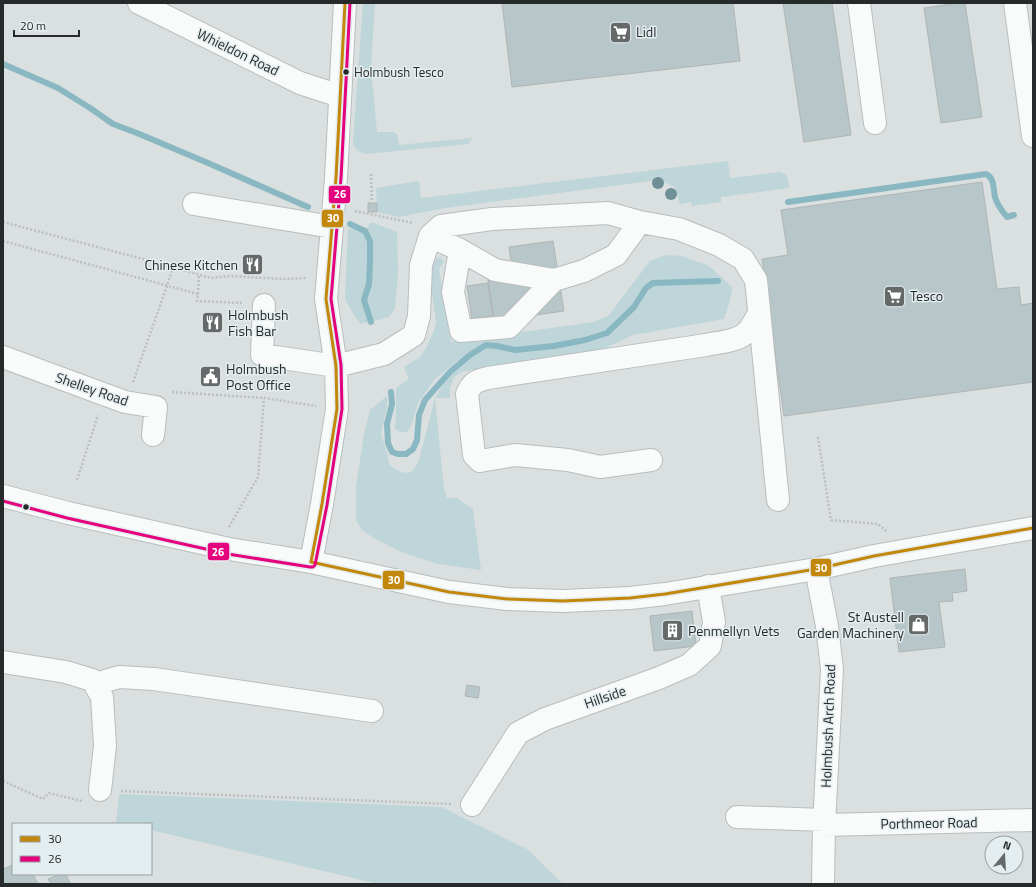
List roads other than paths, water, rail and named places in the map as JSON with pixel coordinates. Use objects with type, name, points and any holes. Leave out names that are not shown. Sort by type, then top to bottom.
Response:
[{"type":"main road","name":"Whieldon Road","points":[[139,3],[300,83],[340,96]]},
{"type":"main road","points":[[311,562],[337,409],[336,366],[326,299],[336,178],[345,3]]},
{"type":"main road","points":[[859,3],[875,123]]},
{"type":"main road","points":[[1015,3],[1033,136]]},
{"type":"main road","points":[[194,204],[333,217]]},
{"type":"main road","points":[[264,305],[262,355],[336,366],[384,354],[414,336],[419,316],[421,265],[434,232],[441,226],[492,219],[608,213],[640,222],[679,229],[719,245],[743,260],[756,280],[778,500]]},
{"type":"main road","points":[[434,232],[460,250],[495,270],[554,280],[584,271],[616,255],[640,222]]},
{"type":"main road","points":[[460,250],[453,292],[461,331],[509,328],[554,280]]},
{"type":"main road","points":[[652,460],[600,467],[568,460],[515,455],[480,461],[474,455],[468,394],[471,386],[477,381],[488,378],[706,345],[742,337],[748,331],[759,313]]},
{"type":"main road","name":"Shelley Road","points":[[3,357],[116,399],[156,408],[153,435]]},
{"type":"main road","points":[[3,496],[68,513],[218,546],[311,562],[449,592],[507,599],[563,601],[630,598],[665,594],[1033,528]]},
{"type":"main road","name":"Holmbush Arch Road","points":[[816,568],[827,626],[832,669],[824,822],[823,884]]},
{"type":"main road","name":"Hillside","points":[[472,805],[518,733],[545,718],[659,678],[689,665],[710,646],[714,622],[708,586]]},
{"type":"main road","points":[[3,662],[66,672],[92,680],[102,697],[105,746],[100,790]]},
{"type":"main road","points":[[94,684],[119,677],[154,679],[372,712]]},
{"type":"main road","name":"Porthmeor Road","points":[[737,817],[824,822],[1033,820]]},
{"type":"waterway","points":[[3,64],[58,88],[113,124],[208,163],[308,207]]},
{"type":"waterway","points":[[788,202],[986,174],[991,178],[995,197],[1000,208],[1007,217],[1014,215]]},
{"type":"waterway","points":[[350,224],[365,231],[370,241],[369,284],[364,300],[371,322]]},
{"type":"waterway","points":[[391,392],[392,404],[387,424],[388,443],[392,452],[406,454],[413,449],[417,440],[419,415],[425,400],[450,372],[470,355],[486,345],[515,350],[554,346],[585,340],[607,333],[634,307],[646,288],[653,283],[718,281]]},
{"type":"place","name":"Lidl","points":[[621,32]]},
{"type":"place","name":"Holmbush Tesco","points":[[346,72]]},
{"type":"place","name":"Chinese Kitchen","points":[[253,265]]},
{"type":"place","name":"Tesco","points":[[894,296]]},
{"type":"place","name":"Holmbush Fish Bar","points":[[213,323]]},
{"type":"place","name":"Holmbush Post Office","points":[[211,377]]},
{"type":"place","name":"St Austell Garden Machinery","points":[[919,625]]},
{"type":"place","name":"Penmellyn Vets","points":[[673,631]]}]
